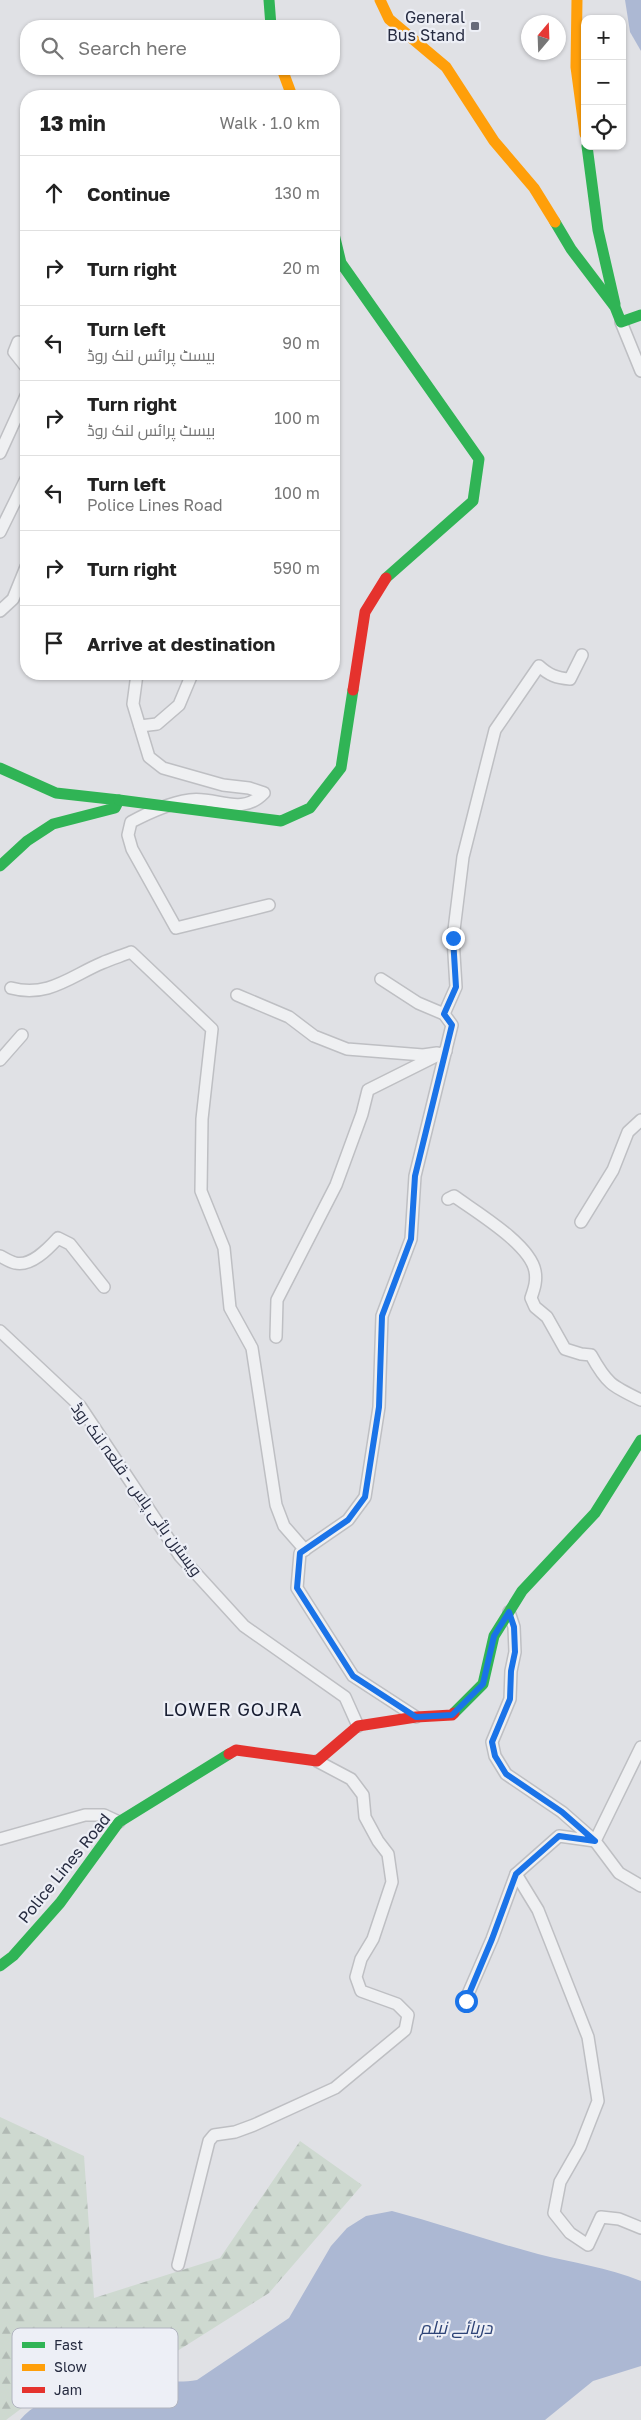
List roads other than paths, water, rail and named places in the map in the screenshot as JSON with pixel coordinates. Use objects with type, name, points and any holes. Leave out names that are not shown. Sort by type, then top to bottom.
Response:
[{"type":"main road","points":[[269,0],[271,20]]},
{"type":"main road","points":[[380,0],[389,19],[446,67],[494,141],[534,188],[570,249],[616,307]]},
{"type":"main road","points":[[577,0],[576,67],[581,105]]},
{"type":"main road","points":[[284,75],[290,90]]},
{"type":"main road","points":[[588,150],[598,230],[616,307],[622,322],[638,316]]},
{"type":"main road","points":[[0,768],[56,793],[281,821],[310,808],[341,768],[365,612],[384,580],[473,501],[479,459],[341,263],[340,259]]},
{"type":"main road","points":[[0,866],[39,832],[53,824],[115,808],[119,800]]},
{"type":"main road","points":[[317,1761],[358,1726],[416,1717],[452,1715],[483,1684],[494,1636],[522,1591],[595,1513],[641,1440]]},
{"type":"main road","name":"Police Lines Road","points":[[0,1966],[13,1956],[60,1903],[119,1822],[236,1750],[317,1761]]},
{"type":"street","points":[[622,322],[641,372]]},
{"type":"street","points":[[20,343],[18,342],[14,352],[20,359]]},
{"type":"street","points":[[0,453],[20,409]]},
{"type":"street","points":[[0,532],[20,491]]},
{"type":"street","points":[[0,611],[13,599],[20,581]]},
{"type":"street","points":[[444,1014],[456,987],[453,938],[463,857],[495,730],[538,666],[556,678],[570,679],[582,655]]},
{"type":"street","points":[[135,680],[133,704],[149,758],[163,768],[223,785],[249,788],[264,793],[255,802],[236,805],[192,800],[162,807],[131,822],[128,836],[132,849],[176,928],[269,905]]},
{"type":"street","points":[[140,726],[157,724],[179,705],[189,680]]},
{"type":"street","points":[[11,988],[25,992],[64,984],[101,963],[131,952],[212,1029],[202,1119],[201,1191],[224,1248],[230,1308],[252,1348],[276,1505],[284,1526],[305,1550]]},
{"type":"street","points":[[381,979],[418,1003],[444,1014],[452,1025],[415,1176],[411,1239],[382,1316],[379,1407],[365,1497],[348,1520],[300,1553],[297,1588],[353,1676],[416,1717]]},
{"type":"street","points":[[237,996],[289,1017],[314,1036],[348,1049],[423,1055],[446,1051]]},
{"type":"street","points":[[0,1060],[22,1035]]},
{"type":"street","points":[[276,1337],[277,1300],[336,1185],[362,1114],[368,1090],[446,1051]]},
{"type":"street","points":[[581,1222],[613,1170],[628,1132],[641,1120]]},
{"type":"street","points":[[448,1198],[454,1196],[490,1223],[507,1233],[525,1253],[535,1270],[535,1284],[531,1298],[535,1307],[551,1323],[565,1349],[591,1355],[606,1380],[619,1391],[641,1400]]},
{"type":"street","points":[[0,1256],[16,1264],[32,1261],[48,1250],[58,1238],[70,1244],[104,1287]]},
{"type":"street","name":"ویسٹرن بائی پاس - قلعہ لنک روڈ","points":[[0,1331],[80,1406],[180,1556],[244,1626],[345,1698],[358,1726]]},
{"type":"street","points":[[509,1612],[514,1627],[515,1652],[511,1671],[510,1699],[492,1742],[495,1756],[506,1774],[562,1812],[595,1841],[619,1873],[641,1886]]},
{"type":"street","points":[[595,1841],[641,1747]]},
{"type":"street","points":[[178,2265],[209,2141],[214,2135],[236,2132],[335,2088],[405,2030],[408,2015],[396,2004],[361,1991],[356,1977],[361,1959],[372,1939],[392,1882],[388,1854],[378,1841],[365,1817],[363,1795],[351,1779],[317,1761]]},
{"type":"street","points":[[0,1839],[84,1815],[104,1815],[119,1822]]},
{"type":"street","points":[[466,2001],[516,1874],[559,1836],[595,1841]]},
{"type":"street","points":[[516,1874],[538,1910],[588,2037],[598,2102],[580,2147],[560,2182],[554,2213],[570,2233],[588,2244],[601,2217],[620,2219],[641,2228]]},
{"type":"water","points":[[625,0],[641,0],[641,51],[630,32]]},
{"type":"water","name":"دریائے نیلم","points":[[392,2211],[520,2249],[603,2269],[641,2281],[641,2366],[593,2381],[545,2420],[20,2420],[33,2408],[178,2408],[178,2382],[197,2380],[289,2318],[331,2246],[347,2228],[366,2216]]},
{"type":"place","name":"General Bus Stand","points":[[475,26]]},
{"type":"district","name":"LOWER GOJRA","points":[[233,1709]]}]
